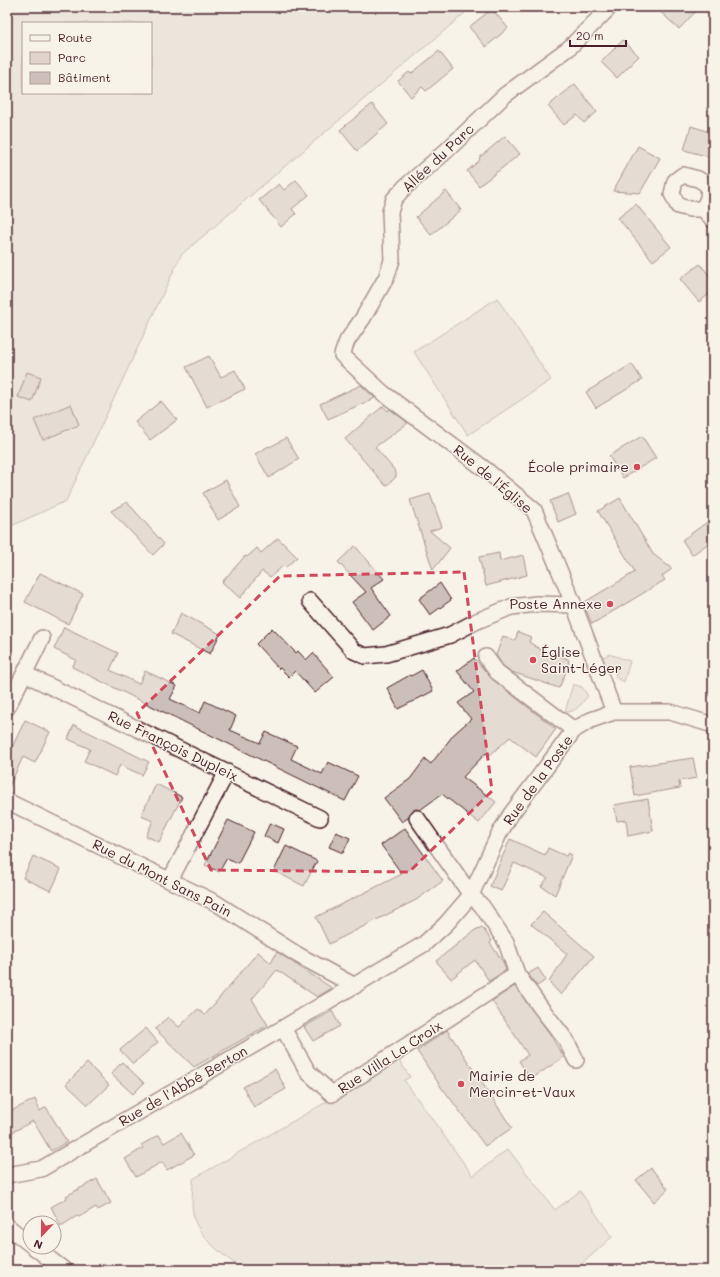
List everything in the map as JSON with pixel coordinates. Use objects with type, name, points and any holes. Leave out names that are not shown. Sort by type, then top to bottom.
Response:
[{"type":"street","name":"Allée du Parc","points":[[342,355],[347,342],[386,278],[392,260],[390,212],[394,199],[405,187],[446,152],[505,96],[569,48],[610,7]]},
{"type":"street","points":[[703,209],[713,220]]},
{"type":"street","name":"Rue de l'Église","points":[[342,355],[383,393],[486,470],[534,510],[574,605],[614,712]]},
{"type":"street","points":[[310,601],[354,651],[365,656],[386,654],[450,635],[477,621],[511,607],[537,604],[574,605]]},
{"type":"street","points":[[7,708],[42,638]]},
{"type":"street","points":[[486,657],[497,672],[574,730]]},
{"type":"street","name":"Rue François Dupleix","points":[[25,674],[320,818]]},
{"type":"street","name":"Rue de la Poste","points":[[355,986],[424,944],[446,924],[471,896],[499,834],[511,814],[574,730],[591,720],[614,712],[670,712],[713,726]]},
{"type":"street","points":[[170,880],[227,772]]},
{"type":"street","name":"Rue du Mont Sans Pain","points":[[7,801],[216,902],[298,955],[355,986]]},
{"type":"street","points":[[417,818],[471,896],[482,906],[506,942],[517,974],[540,1008],[566,1040],[576,1060]]},
{"type":"street","name":"Rue Villa La Croix","points":[[283,1028],[308,1072],[332,1094],[517,974]]},
{"type":"street","name":"Rue de l'Abbé Berton","points":[[7,1175],[41,1169],[355,986]]},
{"type":"street","points":[[7,1226],[22,1238]]},
{"type":"street","points":[[44,1255],[64,1270]]},
{"type":"highlighted area","points":[[464,572],[492,791],[409,872],[211,870],[137,713],[280,576]]},
{"type":"green space","points":[[7,7],[472,7],[181,255],[66,501],[7,528]]},
{"type":"green space","points":[[497,298],[551,380],[468,435],[414,352]]},
{"type":"green space","points":[[609,654],[630,661],[624,682],[615,677],[617,669],[611,665],[606,671],[600,659]]},
{"type":"green space","points":[[573,684],[582,687],[588,696],[581,705],[572,711],[565,712]]},
{"type":"green space","points":[[399,1060],[410,1077],[404,1080],[473,1176],[508,1149],[555,1210],[580,1191],[612,1237],[575,1270],[243,1270],[205,1238],[195,1222],[193,1213],[193,1179]]},
{"type":"building","points":[[655,7],[700,7],[679,29]]},
{"type":"building","points":[[492,9],[508,28],[486,47],[469,27]]},
{"type":"building","points":[[623,40],[639,56],[617,78],[601,62]]},
{"type":"building","points":[[439,51],[453,69],[426,91],[422,87],[411,97],[398,81],[409,72],[411,74]]},
{"type":"building","points":[[575,84],[597,112],[584,123],[577,115],[564,125],[548,106]]},
{"type":"building","points":[[372,104],[388,124],[357,151],[340,130]]},
{"type":"building","points":[[691,126],[713,133],[713,158],[684,150]]},
{"type":"building","points":[[505,136],[520,154],[479,186],[467,171],[480,160],[479,158]]},
{"type":"building","points":[[638,146],[660,158],[640,193],[613,191]]},
{"type":"building","points":[[296,180],[309,195],[292,209],[296,214],[281,227],[259,200],[279,184],[284,190]]},
{"type":"building","points":[[446,191],[461,210],[431,235],[416,217]]},
{"type":"building","points":[[636,204],[671,247],[653,261],[618,218]]},
{"type":"building","points":[[700,264],[713,280],[713,291],[699,302],[680,279]]},
{"type":"building","points":[[209,356],[221,377],[235,370],[245,389],[207,407],[186,367]]},
{"type":"building","points":[[632,364],[642,380],[596,408],[586,392]]},
{"type":"building","points":[[27,372],[41,377],[32,402],[18,397]]},
{"type":"building","points":[[361,385],[375,398],[328,419],[320,404]]},
{"type":"building","points":[[161,401],[177,420],[150,440],[135,422]]},
{"type":"building","points":[[71,404],[79,425],[43,440],[34,420]]},
{"type":"building","points":[[383,406],[388,411],[390,409],[408,423],[375,447],[396,472],[396,477],[386,486],[345,439]]},
{"type":"building","points":[[642,436],[656,458],[623,478],[609,456]]},
{"type":"building","points":[[286,438],[299,459],[269,478],[255,454]]},
{"type":"building","points":[[226,480],[240,507],[218,520],[203,493]]},
{"type":"building","points":[[430,494],[442,527],[430,531],[450,548],[433,570],[410,500]]},
{"type":"building","points":[[568,494],[576,514],[558,522],[550,501]]},
{"type":"building","points":[[620,498],[653,554],[672,569],[662,576],[665,580],[592,624],[583,603],[635,572],[598,511]]},
{"type":"building","points":[[127,502],[164,544],[153,555],[111,511]]},
{"type":"building","points":[[713,518],[713,540],[692,555],[682,540]]},
{"type":"building","points":[[278,538],[297,557],[285,568],[283,566],[270,577],[262,571],[240,598],[222,582],[245,556],[247,557],[257,548],[261,553]]},
{"type":"building","points":[[355,546],[384,579],[371,588],[391,616],[373,630],[352,602],[366,592],[338,562]]},
{"type":"building","points":[[499,553],[500,561],[523,555],[527,575],[486,586],[479,557]]},
{"type":"building","points":[[40,573],[83,594],[68,624],[25,602]]},
{"type":"building","points":[[440,583],[451,600],[430,615],[419,599]]},
{"type":"building","points":[[181,613],[220,634],[210,654],[171,634]]},
{"type":"building","points":[[64,627],[118,653],[110,670],[139,684],[145,671],[177,686],[170,699],[200,713],[205,701],[236,716],[230,730],[260,743],[266,732],[297,746],[291,759],[322,774],[328,762],[358,776],[345,801],[72,667],[76,660],[54,649]]},
{"type":"building","points":[[272,628],[296,653],[298,651],[306,660],[313,653],[334,677],[315,693],[295,671],[289,677],[280,668],[279,669],[256,644]]},
{"type":"building","name":"Église Saint-Léger","points":[[518,632],[531,637],[529,642],[541,650],[568,659],[569,661],[566,672],[559,688],[512,672],[503,666],[496,655],[503,636],[515,640]]},
{"type":"building","points":[[474,658],[492,679],[556,729],[536,757],[510,737],[489,756],[486,753],[463,777],[496,802],[479,823],[442,794],[420,810],[416,809],[412,811],[408,818],[402,822],[384,798],[410,779],[425,759],[431,764],[454,734],[471,719],[458,703],[474,692],[457,671]]},
{"type":"building","points":[[422,670],[433,691],[398,709],[387,688]]},
{"type":"building","points":[[25,720],[50,732],[35,763],[23,757],[7,791],[7,758]]},
{"type":"building","points":[[74,725],[149,762],[142,775],[120,765],[115,776],[84,761],[90,749],[68,739]]},
{"type":"building","points":[[693,758],[697,778],[679,781],[680,788],[635,796],[630,767]]},
{"type":"building","points":[[156,784],[182,797],[159,842],[146,836],[153,821],[141,816]]},
{"type":"building","points":[[648,799],[653,831],[628,836],[626,820],[617,821],[614,805]]},
{"type":"building","points":[[228,820],[254,832],[238,863],[227,858],[219,872],[205,865]]},
{"type":"building","points":[[270,823],[284,829],[278,843],[264,836]]},
{"type":"building","points":[[405,828],[443,881],[416,900],[329,944],[316,917],[402,874],[381,845]]},
{"type":"building","points":[[336,832],[350,838],[343,853],[329,847]]},
{"type":"building","points":[[510,839],[545,855],[548,848],[566,856],[568,853],[572,855],[555,895],[541,886],[548,878],[514,863],[501,891],[490,886]]},
{"type":"building","points":[[286,846],[317,861],[304,886],[274,871]]},
{"type":"building","points":[[33,856],[61,869],[51,891],[23,878]]},
{"type":"building","points":[[543,912],[594,956],[561,995],[549,982],[567,954],[531,924]]},
{"type":"building","points":[[482,927],[492,941],[490,943],[503,962],[506,970],[489,981],[475,960],[451,979],[436,961],[475,930]]},
{"type":"building","points":[[258,952],[271,963],[277,952],[332,988],[317,997],[277,970],[252,999],[268,1025],[194,1067],[155,1029],[168,1017],[179,1027],[198,1009],[205,1015]]},
{"type":"building","points":[[538,968],[546,980],[537,986],[528,974]]},
{"type":"building","points":[[515,986],[547,1030],[564,1057],[531,1079],[519,1061],[528,1055],[492,1001]]},
{"type":"building","points":[[332,1011],[340,1026],[313,1041],[304,1027]]},
{"type":"building","points":[[146,1028],[158,1042],[133,1064],[120,1050]]},
{"type":"building","name":"Mairie de Mercin-et-Vaux","points":[[447,1030],[512,1128],[485,1146],[443,1090],[417,1051]]},
{"type":"building","points":[[122,1062],[144,1083],[133,1094],[111,1074]]},
{"type":"building","points":[[87,1063],[109,1085],[88,1105],[66,1084]]},
{"type":"building","points":[[275,1069],[286,1089],[254,1107],[243,1087]]},
{"type":"building","points":[[35,1099],[40,1111],[46,1107],[67,1142],[51,1151],[33,1121],[7,1135],[7,1113]]},
{"type":"building","points":[[181,1133],[194,1155],[167,1170],[162,1162],[136,1177],[125,1159],[143,1148],[141,1145],[159,1135],[164,1143]]},
{"type":"building","points":[[651,1168],[668,1189],[654,1202],[636,1180]]},
{"type":"building","points":[[97,1179],[111,1203],[98,1210],[96,1207],[62,1225],[62,1215],[55,1215],[51,1207],[67,1198],[66,1196]]},
{"type":"place","name":"École primaire","points":[[637,467]]},
{"type":"place","name":"Poste Annexe","points":[[610,604]]},
{"type":"place","name":"Église Saint-Léger","points":[[533,660]]},
{"type":"place","name":"Mairie de Mercin-et-Vaux","points":[[461,1084]]}]
